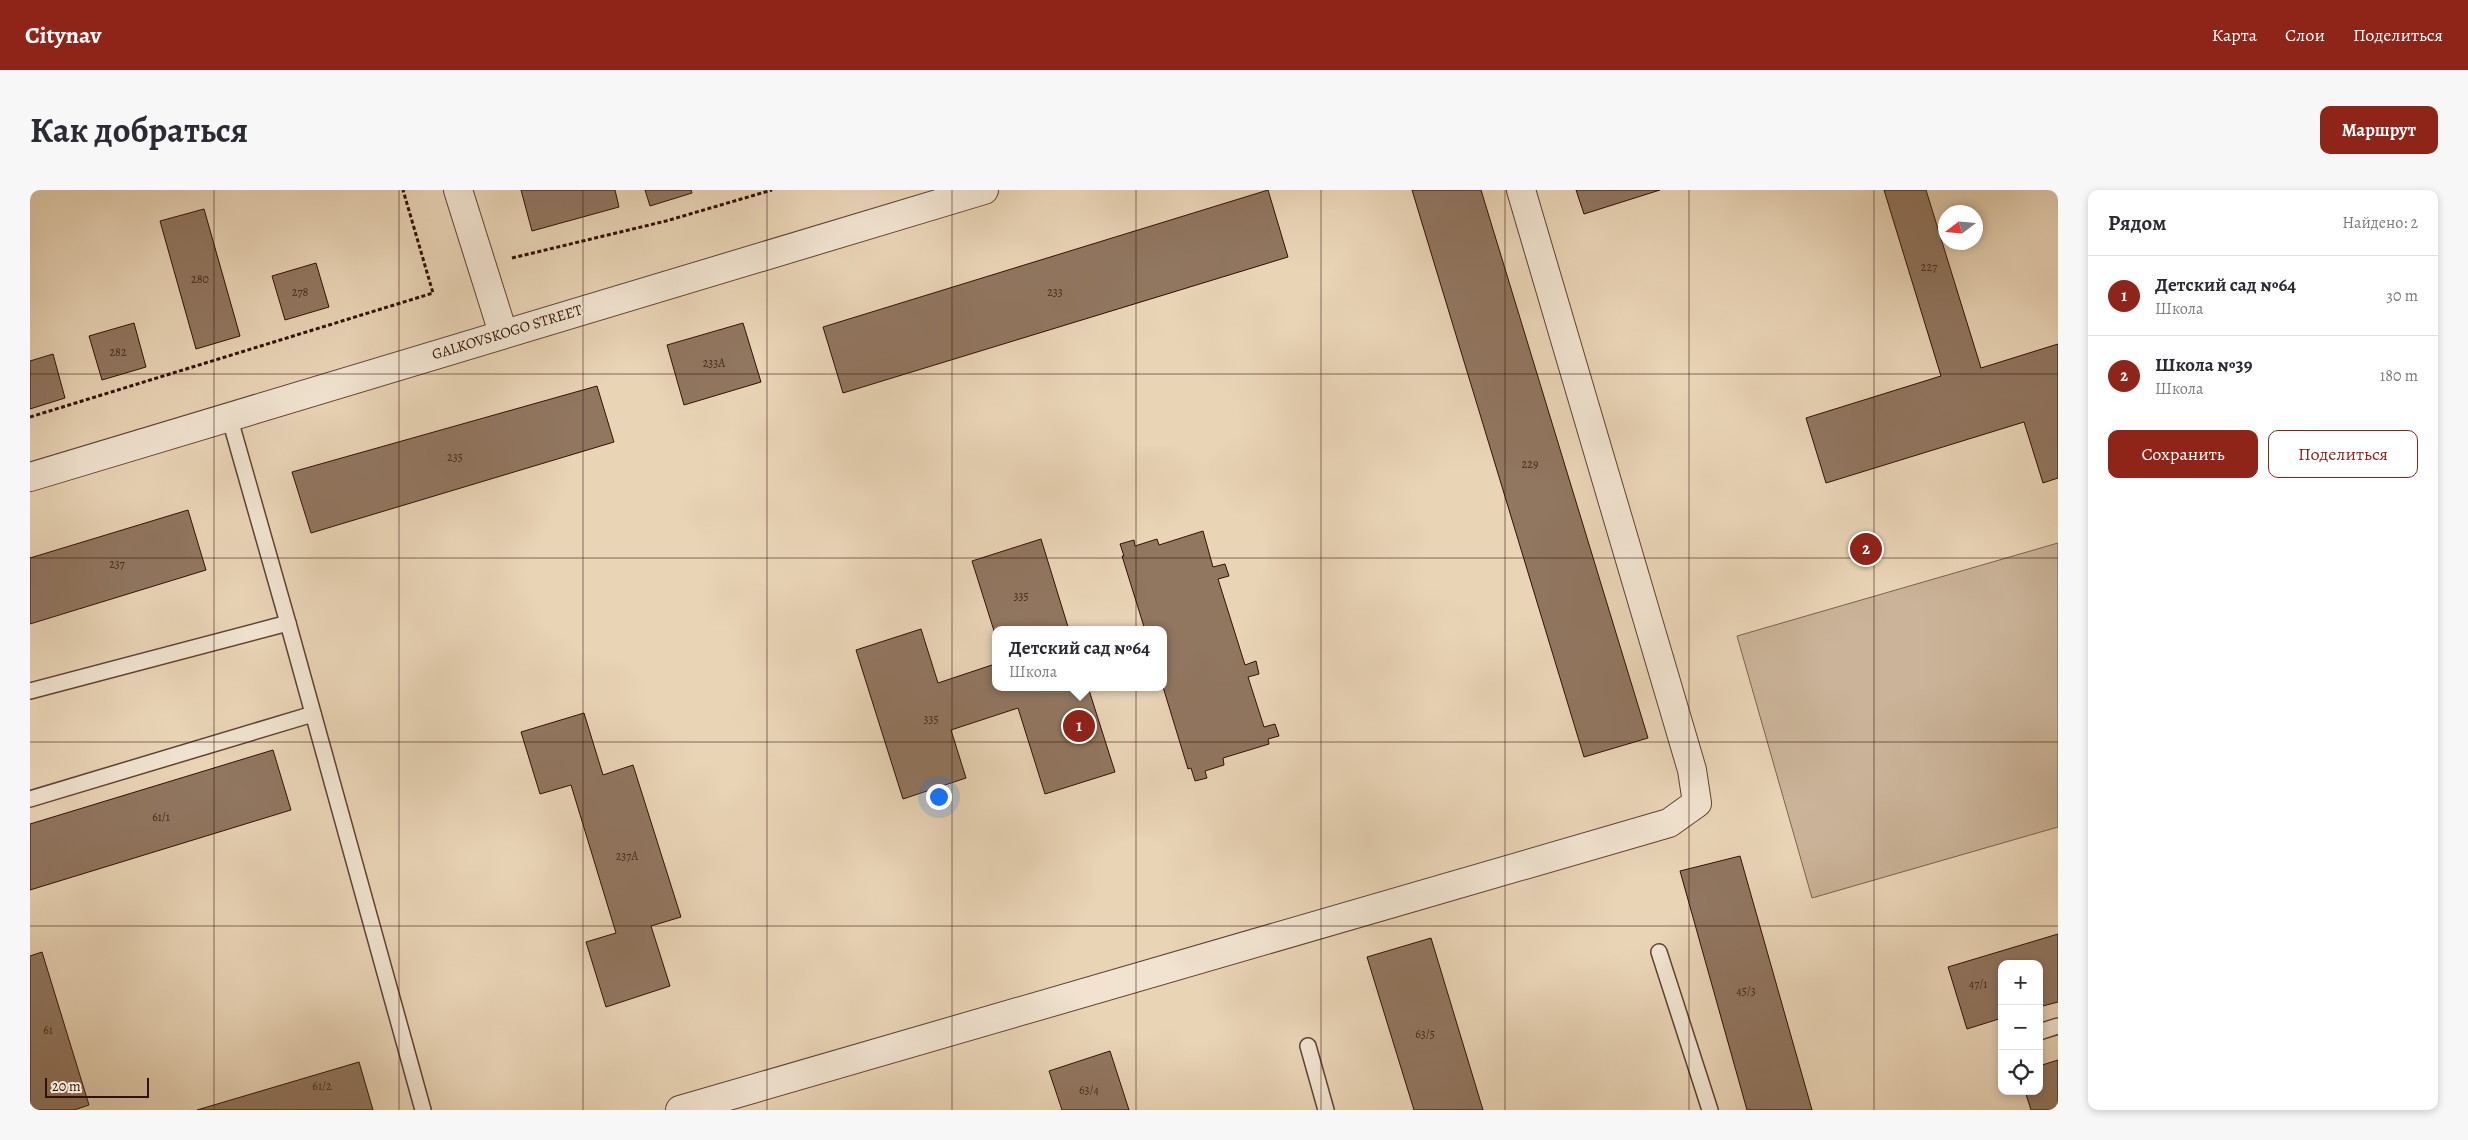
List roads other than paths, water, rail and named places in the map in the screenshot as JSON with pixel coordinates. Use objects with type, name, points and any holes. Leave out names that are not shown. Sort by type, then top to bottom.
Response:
[{"type":"street","points":[[458,190],[503,333]]},
{"type":"street","name":"GALKOVSKOGO STREET","points":[[30,477],[503,333],[984,190]]},
{"type":"street","points":[[680,1110],[1669,824],[1697,803],[1692,770],[1521,190]]},
{"type":"lane","points":[[229,416],[423,1110]]},
{"type":"lane","points":[[30,691],[288,623]]},
{"type":"lane","points":[[30,799],[313,714]]},
{"type":"lane","points":[[1659,952],[1710,1110]]},
{"type":"lane","points":[[2043,1031],[2058,1026]]},
{"type":"lane","points":[[1308,1046],[1326,1110]]},
{"type":"place","name":"Школа №39","points":[[1866,549]]},
{"type":"place","name":"Детский сад №64","points":[[1079,726]]}]
